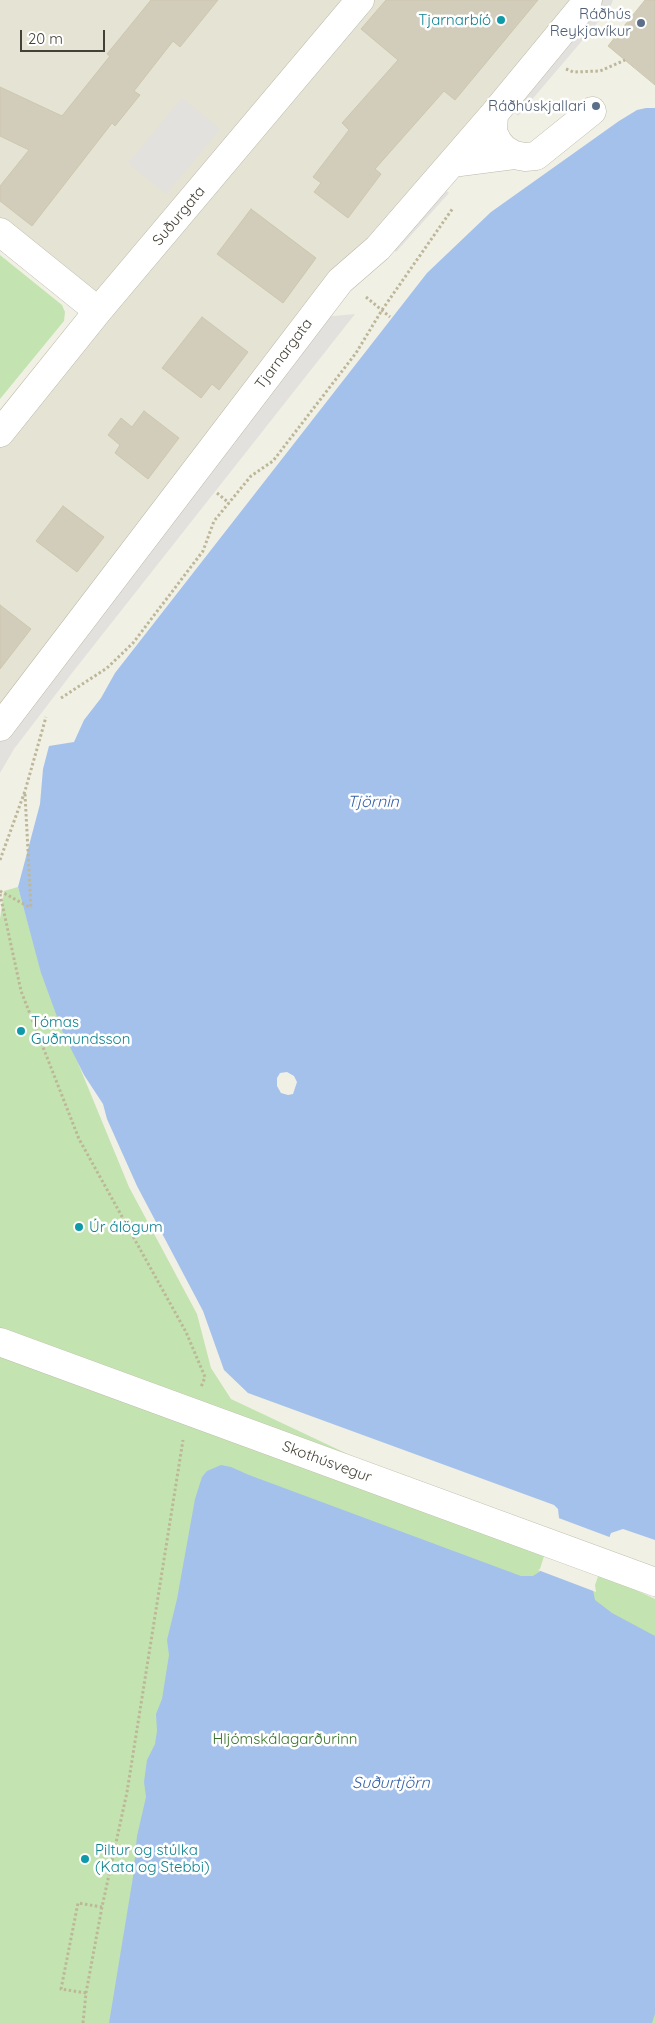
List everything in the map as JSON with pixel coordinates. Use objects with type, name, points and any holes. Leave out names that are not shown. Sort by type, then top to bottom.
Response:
[{"type":"street","name":"Suðurgata","points":[[0,433],[98,312],[360,0]]},
{"type":"street","name":"Tjarnargata","points":[[0,727],[340,281],[378,248],[494,114],[588,0]]},
{"type":"street","points":[[452,163],[514,155],[524,157],[536,156],[592,111]]},
{"type":"street","points":[[494,114],[493,132],[504,149],[514,155]]},
{"type":"street","points":[[0,232],[98,312]]},
{"type":"street","name":"Skothúsvegur","points":[[0,1342],[655,1582]]},
{"type":"path","points":[[563,67],[573,72],[600,71],[625,60]]},
{"type":"path","points":[[61,698],[107,668],[133,643],[203,551],[214,521],[251,476],[273,461],[356,353],[382,310],[454,206]]},
{"type":"path","points":[[366,297],[390,317]]},
{"type":"path","points":[[217,493],[229,503]]},
{"type":"path","points":[[0,860],[25,791],[46,717]]},
{"type":"path","points":[[0,893],[32,908],[25,791]]},
{"type":"path","points":[[0,893],[21,991],[79,1139],[186,1332],[205,1377],[198,1395]]},
{"type":"path","points":[[83,2023],[86,1993],[102,1907],[127,1792],[185,1430]]},
{"type":"path","points":[[86,1993],[61,1989],[78,1903],[102,1907]]},
{"type":"shaded area","points":[[0,0],[578,0],[444,163],[0,736],[0,429],[94,313],[0,235]]},
{"type":"shaded area","points":[[601,0],[613,0],[610,8],[518,116],[510,109]]},
{"type":"shaded area","points":[[182,98],[220,129],[166,194],[128,163]]},
{"type":"shaded area","points":[[439,185],[449,193],[396,252],[387,244]]},
{"type":"shaded area","points":[[355,314],[72,673],[14,749],[0,773],[0,731],[323,317]]},
{"type":"green space","points":[[0,255],[62,305],[65,312],[64,321],[0,399]]},
{"type":"green space","name":"Hljómskálagarðurinn","points":[[18,887],[43,978],[129,1187],[197,1314],[211,1368],[231,1399],[655,1599],[655,2023],[0,2023],[0,919],[4,891]]},
{"type":"water","name":"Tjörnin","points":[[655,108],[655,1540],[623,1529],[611,1533],[592,1585],[595,1600],[612,1613],[655,1636],[655,2014],[652,2023],[109,2023],[133,1877],[137,1836],[146,1797],[144,1782],[147,1760],[155,1744],[157,1731],[156,1714],[162,1699],[169,1655],[167,1640],[177,1599],[195,1499],[202,1477],[207,1471],[221,1465],[231,1467],[521,1576],[533,1576],[542,1570],[559,1518],[558,1509],[554,1505],[248,1393],[224,1370],[203,1311],[137,1186],[107,1119],[103,1104],[84,1075],[63,1033],[41,973],[18,887],[40,804],[43,769],[49,746],[74,742],[84,720],[101,698],[115,673],[427,273],[491,212],[637,110]],"holes":[[[287,1072],[294,1076],[297,1082],[293,1094],[281,1093],[277,1086],[277,1078],[280,1073]]]},
{"type":"pier","points":[[556,1517],[612,1538],[595,1585],[596,1592],[538,1570],[540,1569]]},
{"type":"building","points":[[151,0],[218,0],[180,47],[173,41],[134,91],[140,95],[115,126],[112,123],[32,226],[0,201],[0,186],[29,150],[0,136],[0,87],[62,116],[110,56],[107,54]]},
{"type":"building","points":[[386,0],[538,0],[455,100],[444,91],[375,169],[381,174],[348,218],[314,192],[321,183],[313,177],[349,130],[342,123],[398,60],[361,29]]},
{"type":"building","name":"Ráðhús Reykjavíkur","points":[[645,0],[655,0],[655,85],[608,46]]},
{"type":"building","points":[[251,209],[316,258],[283,303],[217,254]]},
{"type":"building","points":[[202,317],[248,352],[219,390],[212,384],[201,398],[162,368]]},
{"type":"building","points":[[144,411],[179,438],[148,479],[115,453],[120,445],[108,435],[121,418],[132,427]]},
{"type":"building","points":[[63,506],[104,537],[77,572],[36,541]]},
{"type":"building","points":[[0,605],[31,629],[0,669]]},
{"type":"place","name":"Tjarnarbíó","points":[[501,20]]},
{"type":"place","name":"Ráðhús Reykjavíkur","points":[[641,23]]},
{"type":"place","name":"Ráðhúskjallari","points":[[596,106]]},
{"type":"place","name":"Tómas Guðmundsson","points":[[21,1031]]},
{"type":"place","name":"Úr álögum","points":[[79,1227]]},
{"type":"place","name":"Piltur og stúlka (Kata og Stebbi)","points":[[85,1859]]},
{"type":"water label","name":"Suðurtjörn","points":[[391,1783]]}]
